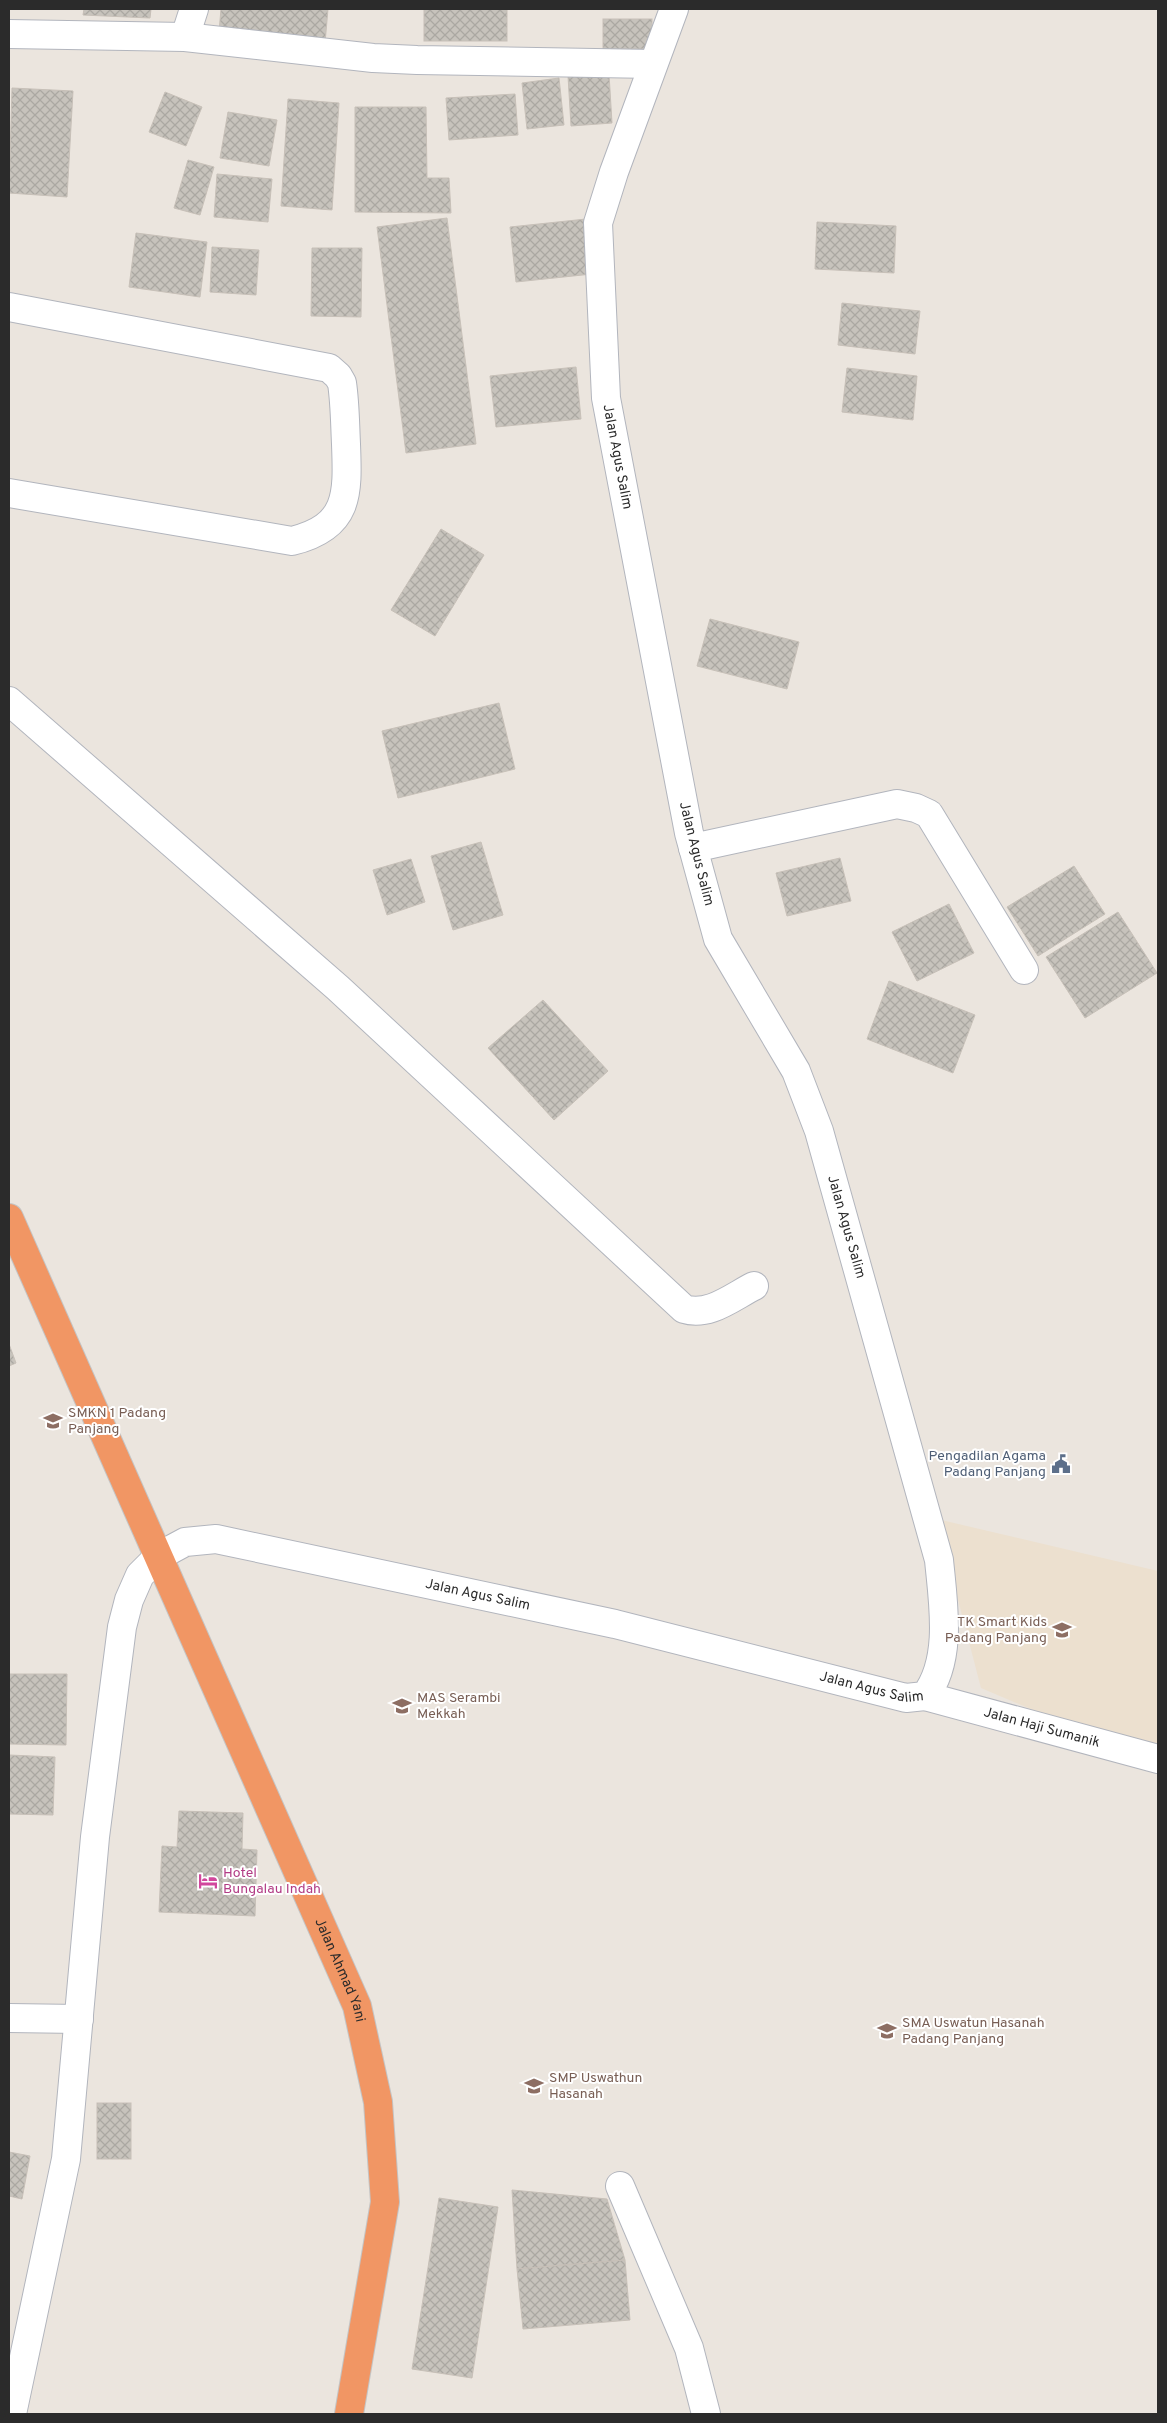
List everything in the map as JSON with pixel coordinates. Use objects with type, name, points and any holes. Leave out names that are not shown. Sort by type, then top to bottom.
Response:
[{"type":"highway","name":"Jalan Ahmad Yani","points":[[9,1218],[357,2006],[378,2102],[385,2202],[349,2414]]},
{"type":"street","points":[[185,37],[194,9]]},
{"type":"street","name":"Jalan Agus Salim","points":[[12,2414],[66,2159],[95,1837],[122,1627],[129,1600],[140,1575],[159,1556],[185,1542],[216,1540],[615,1624],[906,1698],[925,1696],[934,1680],[946,1630],[938,1560],[819,1131],[796,1070],[718,939],[693,848],[605,388],[598,223],[614,172],[674,9]]},
{"type":"street","points":[[9,34],[185,37],[408,60],[653,64]]},
{"type":"street","points":[[9,307],[329,368],[338,376],[342,383],[348,485],[342,506],[328,526],[312,536],[292,541],[9,493]]},
{"type":"street","points":[[9,700],[338,988],[684,1308],[692,1311],[707,1310],[754,1286]]},
{"type":"street","points":[[693,848],[896,804],[916,808],[928,814],[1024,970]]},
{"type":"street","name":"Jalan Haji Sumanik","points":[[925,1696],[1158,1759]]},
{"type":"street","points":[[9,2018],[79,2019]]},
{"type":"street","points":[[620,2186],[689,2348],[706,2414]]},
{"type":"shaded area","name":"TK Smart Kids Padang Panjang","points":[[937,1519],[1158,1571],[1158,1746],[1066,1724],[981,1688]]},
{"type":"building","points":[[84,9],[151,9],[150,18],[83,15]]},
{"type":"building","points":[[221,9],[328,9],[325,43],[219,32]]},
{"type":"building","points":[[424,9],[507,9],[507,41],[424,41]]},
{"type":"building","points":[[603,19],[652,19],[652,49],[603,49]]},
{"type":"building","points":[[609,74],[612,123],[571,126],[568,76]]},
{"type":"building","points":[[559,78],[564,125],[527,129],[522,83]]},
{"type":"building","points":[[12,88],[73,91],[67,197],[9,193]]},
{"type":"building","points":[[165,92],[202,107],[186,146],[149,132]]},
{"type":"building","points":[[515,94],[518,135],[449,140],[446,98]]},
{"type":"building","points":[[288,99],[339,103],[332,210],[281,206]]},
{"type":"building","points":[[355,107],[426,107],[427,178],[449,178],[451,213],[355,212]]},
{"type":"building","points":[[228,112],[277,120],[269,166],[220,158]]},
{"type":"building","points":[[188,160],[214,167],[200,215],[174,208]]},
{"type":"building","points":[[217,174],[272,179],[268,222],[214,217]]},
{"type":"building","points":[[447,218],[476,444],[406,453],[377,227]]},
{"type":"building","points":[[586,219],[592,274],[516,282],[510,227]]},
{"type":"building","points":[[817,222],[896,226],[894,273],[815,269]]},
{"type":"building","points":[[136,233],[207,242],[200,297],[129,287]]},
{"type":"building","points":[[212,247],[259,250],[256,295],[210,292]]},
{"type":"building","points":[[312,248],[362,248],[361,317],[311,316]]},
{"type":"building","points":[[842,303],[920,311],[915,354],[838,345]]},
{"type":"building","points":[[576,367],[581,419],[496,427],[490,376]]},
{"type":"building","points":[[847,368],[917,376],[913,420],[842,412]]},
{"type":"building","points":[[441,529],[484,555],[435,636],[391,610]]},
{"type":"building","points":[[710,619],[799,642],[787,689],[697,666]]},
{"type":"building","points":[[499,703],[515,769],[398,798],[382,731]]},
{"type":"building","points":[[481,842],[503,915],[453,930],[431,856]]},
{"type":"building","points":[[840,858],[851,901],[787,916],[776,873]]},
{"type":"building","points":[[411,859],[425,902],[387,915],[373,870]]},
{"type":"building","points":[[1074,866],[1105,914],[1038,956],[1007,907]]},
{"type":"building","points":[[949,904],[974,953],[917,981],[892,932]]},
{"type":"building","points":[[1118,912],[1157,973],[1085,1018],[1046,957]]},
{"type":"building","points":[[889,981],[975,1015],[953,1073],[867,1039]]},
{"type":"building","points":[[543,1000],[608,1071],[554,1120],[488,1048]]},
{"type":"building","points":[[9,1344],[16,1363],[9,1366]]},
{"type":"building","points":[[9,1674],[67,1674],[66,1745],[9,1744]]},
{"type":"building","points":[[9,1755],[55,1757],[53,1815],[9,1814]]},
{"type":"building","name":"Hotel Bungalau Indah","points":[[179,1811],[243,1813],[242,1849],[257,1850],[255,1916],[159,1912],[162,1846],[177,1847]]},
{"type":"building","points":[[97,2103],[131,2103],[131,2159],[97,2159]]},
{"type":"building","points":[[9,2152],[30,2156],[22,2199],[9,2196]]},
{"type":"building","points":[[512,2190],[607,2199],[625,2260],[517,2269]]},
{"type":"building","points":[[439,2198],[498,2207],[472,2378],[412,2369]]},
{"type":"building","points":[[625,2260],[630,2320],[523,2329],[517,2269]]},
{"type":"place","name":"SMKN 1 Padang Panjang","points":[[53,1421]]},
{"type":"place","name":"Pengadilan Agama Padang Panjang","points":[[1061,1464]]},
{"type":"place","name":"TK Smart Kids Padang Panjang","points":[[1062,1630]]},
{"type":"place","name":"MAS Serambi Mekkah","points":[[402,1706]]},
{"type":"place","name":"Hotel Bungalau Indah","points":[[208,1881]]},
{"type":"place","name":"SMA Uswatun Hasanah Padang Panjang","points":[[887,2031]]},
{"type":"place","name":"SMP Uswathun Hasanah","points":[[534,2086]]}]
